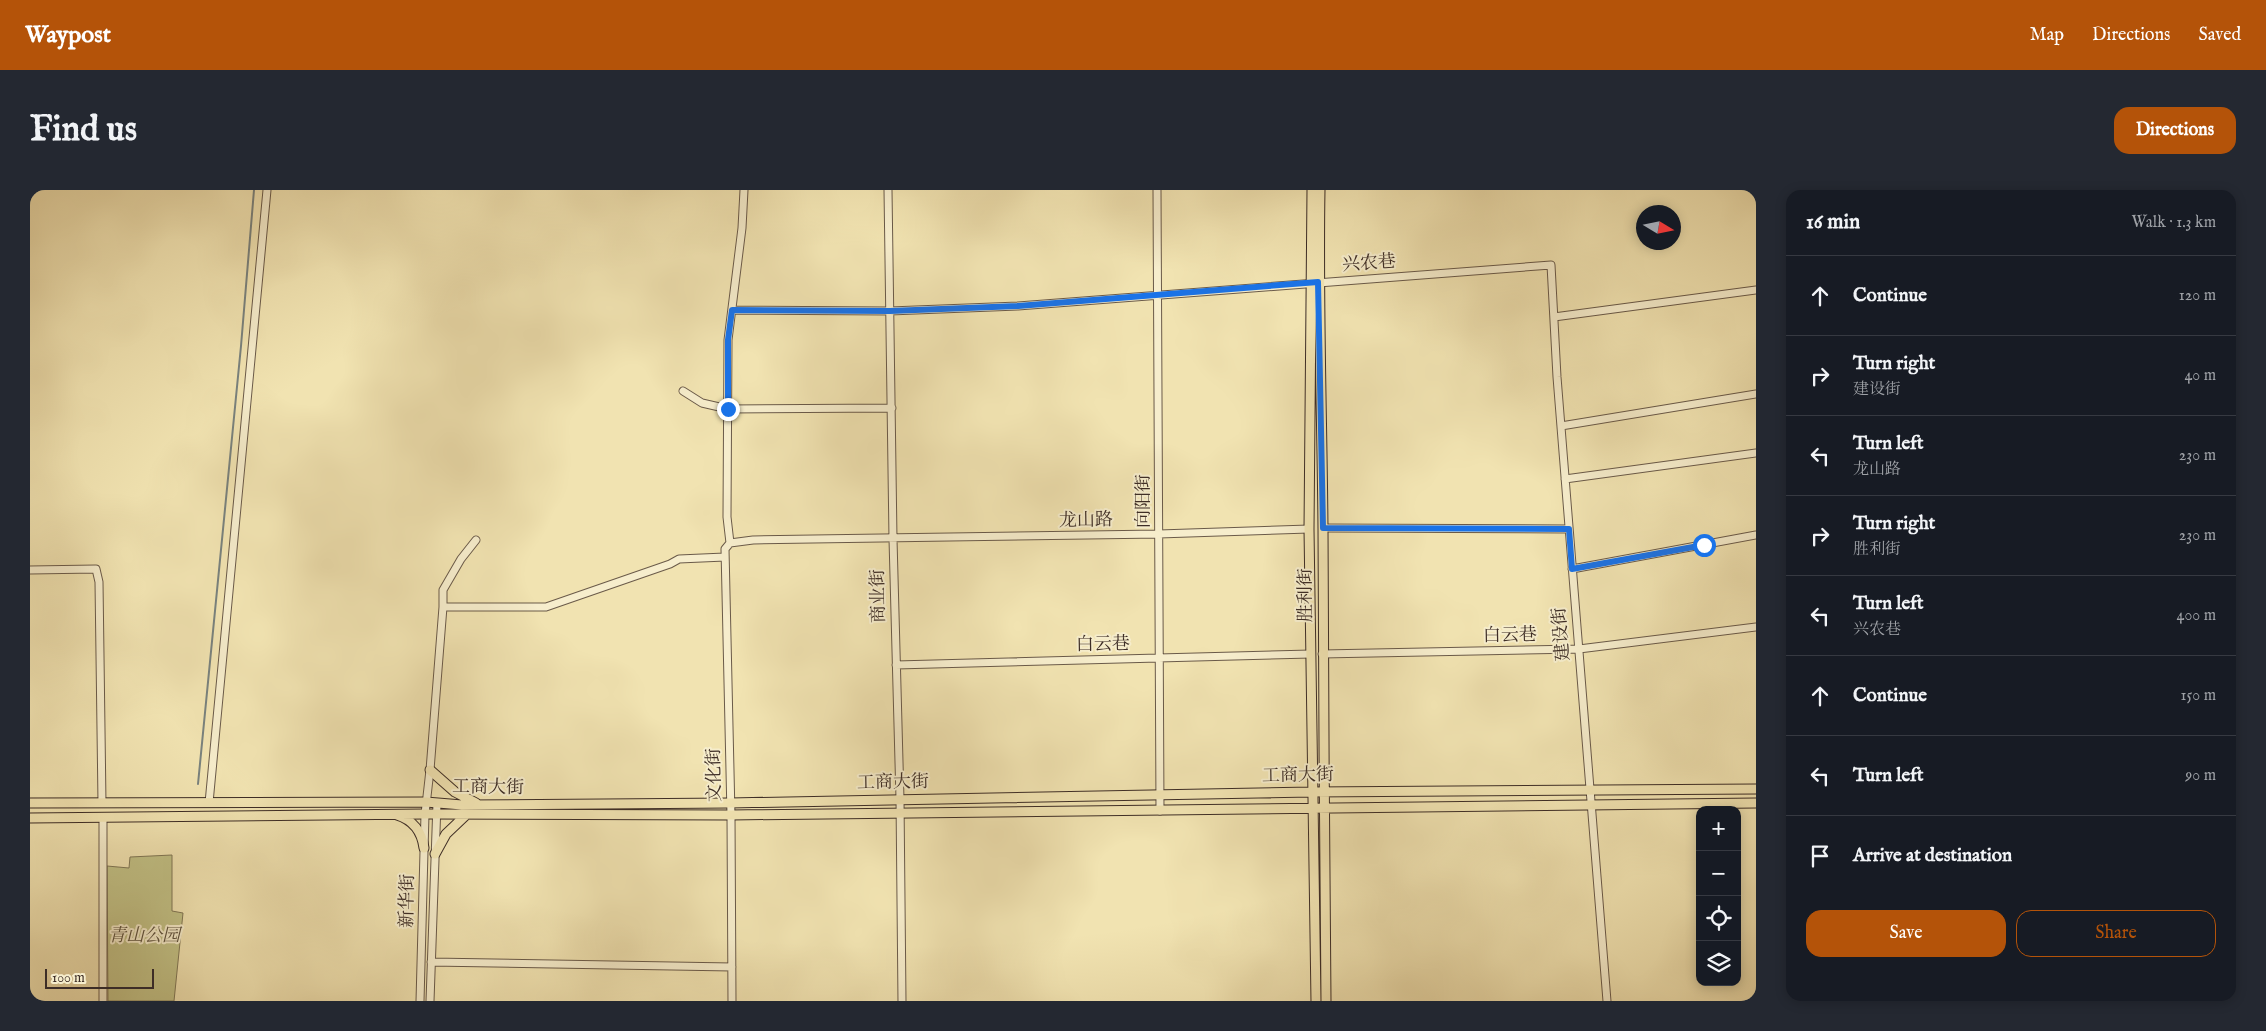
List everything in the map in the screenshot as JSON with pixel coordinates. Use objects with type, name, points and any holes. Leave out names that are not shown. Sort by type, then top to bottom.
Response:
[{"type":"main road","name":"胜利街","points":[[1312,190],[1323,528],[1322,654],[1326,1001]]},
{"type":"main road","name":"胜利街","points":[[1316,1001],[1309,529],[1314,282],[1320,190]]},
{"type":"main road","points":[[430,770],[455,792],[481,805]]},
{"type":"main road","name":"工商大街","points":[[30,803],[426,802],[481,805],[730,803],[1312,792],[1756,789]]},
{"type":"main road","name":"工商大街","points":[[30,818],[392,814],[731,815],[1756,803]]},
{"type":"main road","points":[[392,814],[403,817],[412,823],[420,832],[424,848]]},
{"type":"main road","points":[[435,854],[446,834],[466,815]]},
{"type":"street","points":[[209,803],[267,190]]},
{"type":"street","name":"文化街","points":[[732,1001],[731,815],[725,557],[727,546],[728,340],[742,228],[744,190]]},
{"type":"street","name":"商业街","points":[[888,190],[902,1001]]},
{"type":"street","name":"向阳街","points":[[1157,190],[1160,811]]},
{"type":"street","name":"兴农巷","points":[[732,310],[890,311],[1018,306],[1551,265]]},
{"type":"street","name":"建设街","points":[[1551,265],[1565,479],[1607,1001]]},
{"type":"street","points":[[1554,317],[1756,290]]},
{"type":"street","points":[[684,391],[702,403],[728,409],[892,408]]},
{"type":"street","points":[[1561,426],[1756,394]]},
{"type":"street","points":[[1565,479],[1756,453]]},
{"type":"street","points":[[1323,528],[1569,529]]},
{"type":"street","name":"龙山路","points":[[727,546],[754,540],[1159,534],[1309,529]]},
{"type":"street","points":[[1572,569],[1756,535]]},
{"type":"street","name":"新华街","points":[[420,1001],[425,814],[443,590],[461,559],[476,540]]},
{"type":"street","points":[[443,607],[546,608],[680,559],[725,557]]},
{"type":"street","points":[[30,570],[96,568],[99,582],[102,802]]},
{"type":"street","name":"白云巷","points":[[1322,654],[1579,649],[1756,627]]},
{"type":"street","name":"白云巷","points":[[896,665],[1311,654]]},
{"type":"street","name":"新华街","points":[[430,1001],[437,803]]},
{"type":"street","points":[[103,818],[103,1001]]},
{"type":"street","points":[[431,962],[732,967]]},
{"type":"green space","name":"青山公园","points":[[172,855],[172,911],[183,913],[174,1001],[108,1001],[107,866],[129,868],[130,857]]},
{"type":"waterway","points":[[198,784],[241,346],[254,190]]},
{"type":"route","points":[[728,409],[728,340],[732,310],[890,311],[1018,306],[1318,282],[1323,528],[1569,529],[1572,569],[1704,545]]}]
